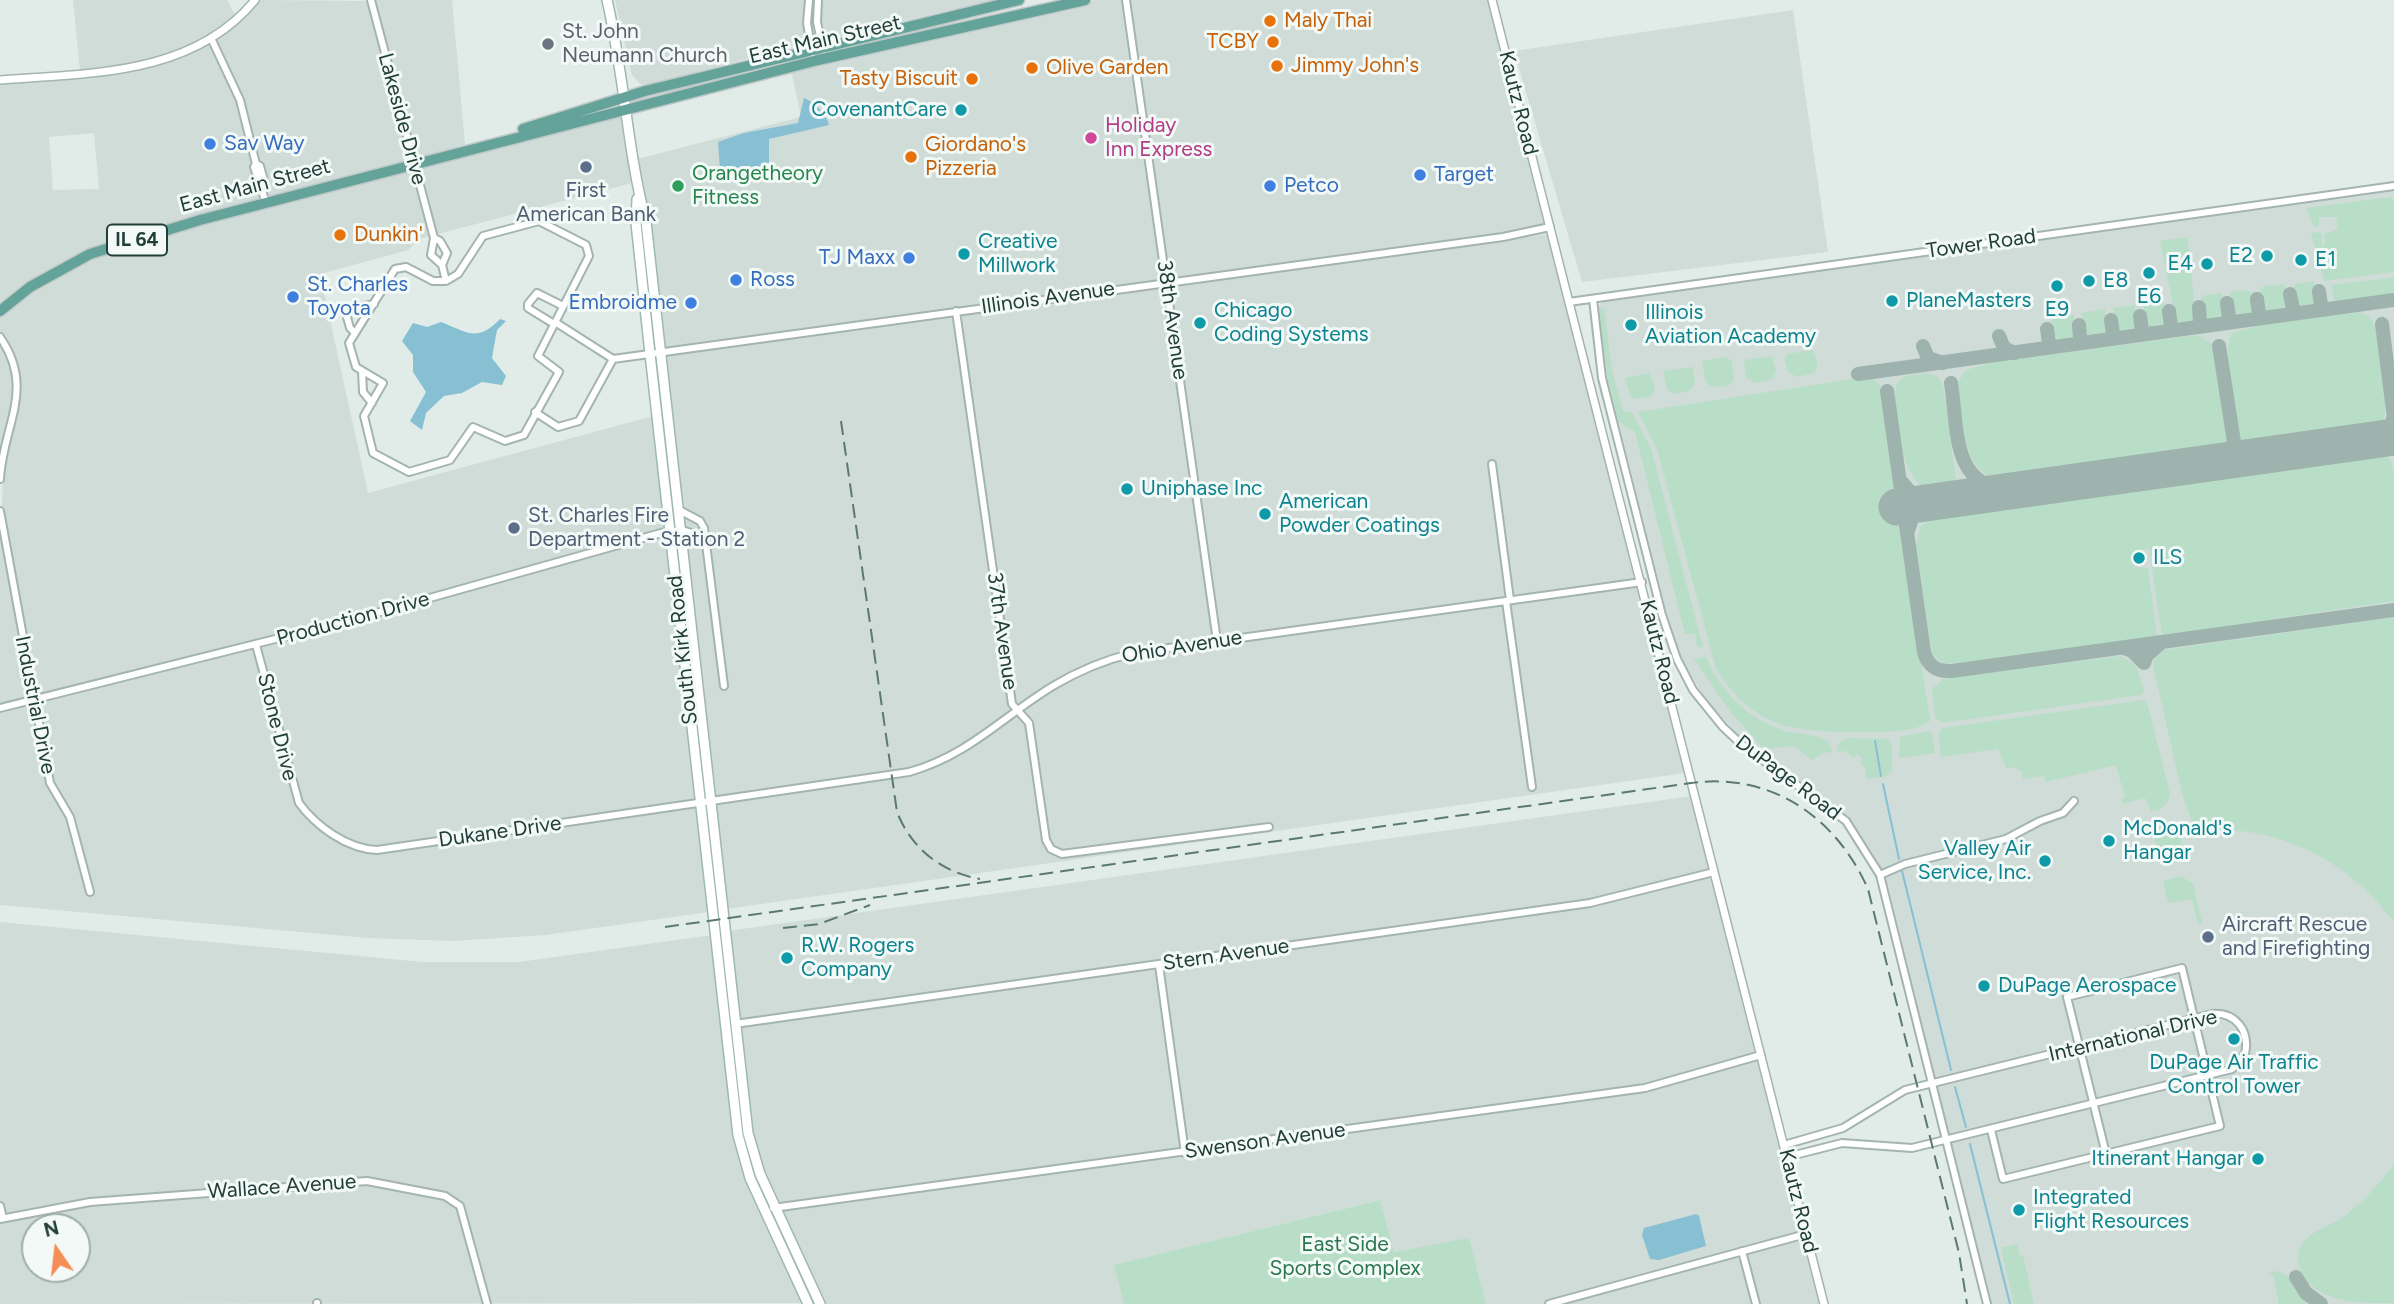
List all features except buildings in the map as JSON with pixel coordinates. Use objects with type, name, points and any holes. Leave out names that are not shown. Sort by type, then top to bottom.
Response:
[{"type":"main road","name":"South Kirk Road","points":[[607,0],[627,108],[638,190],[636,223],[679,510],[711,802],[730,1025]]},
{"type":"main road","name":"East Main Street","points":[[413,164],[625,96],[811,48],[1019,0]]},
{"type":"main road","name":"East Main Street","points":[[0,310],[30,287],[90,254],[266,203],[813,61],[1085,0]]},
{"type":"main road","name":"South Kirk Road","points":[[655,353],[670,531],[701,804],[730,1025]]},
{"type":"main road","points":[[730,1025],[741,1148],[814,1303]]},
{"type":"street","points":[[0,80],[130,68],[166,59],[211,38],[237,20],[255,0]]},
{"type":"street","name":"Lakeside Drive","points":[[371,0],[434,238],[431,255],[442,265],[446,281]]},
{"type":"street","points":[[809,0],[806,16],[813,61]]},
{"type":"street","name":"38th Avenue","points":[[1126,0],[1217,640]]},
{"type":"street","name":"Kautz Road","points":[[1492,0],[1824,1304]]},
{"type":"street","points":[[820,1],[817,22],[824,59]]},
{"type":"street","points":[[211,38],[240,100],[256,164],[260,166],[265,184],[263,190],[266,203]]},
{"type":"street","name":"Tower Road","points":[[1569,302],[2394,186]]},
{"type":"street","points":[[539,221],[546,222],[586,246],[589,251],[538,356],[559,372],[524,435],[505,442],[474,427],[450,460],[409,472],[373,453],[364,416],[383,383],[356,367],[349,343],[374,304],[395,270],[406,267],[433,281],[446,281],[458,274],[484,236],[539,221]]},
{"type":"street","name":"Illinois Avenue","points":[[614,359],[1503,237],[1550,227]]},
{"type":"street","name":"Lakeside Drive","points":[[434,238],[440,241],[447,253],[442,265]]},
{"type":"street","points":[[535,412],[558,427],[579,421],[614,359],[528,308],[527,303],[537,293],[563,306]]},
{"type":"street","name":"DuPage Road","points":[[1593,299],[1602,378],[1667,633],[1677,659],[1693,690],[1723,727],[1741,744],[1846,821],[1880,875],[1987,1304]]},
{"type":"street","points":[[355,333],[350,328],[345,310],[353,306],[374,304]]},
{"type":"street","name":"37th Avenue","points":[[957,311],[1012,703],[1029,723],[1046,840],[1051,849],[1062,854],[1269,827]]},
{"type":"street","points":[[0,337],[10,352],[18,386],[0,479]]},
{"type":"street","points":[[362,371],[363,392],[372,403]]},
{"type":"street","points":[[1492,464],[1532,787]]},
{"type":"street","points":[[679,510],[700,521],[705,537],[724,687]]},
{"type":"street","name":"Industrial Drive","points":[[0,511],[32,699],[50,783],[70,817],[90,892]]},
{"type":"street","name":"Production Drive","points":[[0,708],[256,645],[670,531],[681,530],[705,537]]},
{"type":"street","name":"Ohio Avenue","points":[[711,802],[891,777],[924,768],[969,747],[1052,686],[1105,661],[1133,653],[1642,582]]},
{"type":"street","name":"Stone Drive","points":[[256,645],[294,793],[302,808]]},
{"type":"street","points":[[1880,875],[1905,864],[2006,839],[2040,821],[2063,813],[2074,801]]},
{"type":"street","name":"Dukane Drive","points":[[302,808],[315,822],[347,842],[359,848],[377,850],[711,802]]},
{"type":"street","name":"Stern Avenue","points":[[730,1025],[1590,903],[1714,872]]},
{"type":"street","points":[[1159,965],[1185,1153]]},
{"type":"street","points":[[1991,1130],[2003,1180],[2220,1126],[2182,968],[2067,997],[2106,1154]]},
{"type":"street","name":"International Drive","points":[[1784,1144],[1843,1128],[1891,1097],[2194,1019],[2224,1014],[2236,1019],[2244,1031],[2247,1047],[2238,1065],[2208,1075],[1948,1140],[1900,1149],[1842,1143],[1787,1157]]},
{"type":"street","name":"Swenson Avenue","points":[[770,1209],[1645,1088],[1761,1055]]},
{"type":"street","name":"Wallace Avenue","points":[[1,1218],[109,1200],[367,1181],[444,1196],[460,1206],[487,1304]]},
{"type":"street","points":[[0,1206],[1,1218]]},
{"type":"street","points":[[1549,1304],[1807,1234]]},
{"type":"street","points":[[1742,1251],[1756,1304]]},
{"type":"shaded area","points":[[73,0],[227,0],[236,17],[211,35],[146,63],[80,71]]},
{"type":"shaded area","points":[[259,0],[368,1],[410,162],[268,200],[237,83],[216,38],[245,16]]},
{"type":"shaded area","points":[[369,0],[452,0],[465,144],[414,160]]},
{"type":"shaded area","points":[[615,0],[993,0],[795,46],[647,85],[640,84],[632,75]]},
{"type":"shaded area","points":[[1096,0],[1123,0],[1164,280],[663,349],[637,159],[801,117],[791,69]]},
{"type":"shaded area","points":[[1128,0],[1488,0],[1548,228],[1169,279]]},
{"type":"shaded area","points":[[1793,10],[1828,252],[1582,282],[1514,51]]},
{"type":"shaded area","points":[[210,40],[236,99],[264,201],[88,252],[0,307],[0,82],[121,73],[165,63]],"holes":[[[94,133],[99,189],[53,190],[49,137]]]},
{"type":"shaded area","points":[[625,112],[632,183],[419,239],[408,250],[320,274],[368,493],[653,416],[709,912],[545,935],[454,941],[368,938],[0,905],[0,527],[11,591],[16,589],[2,507],[3,468],[19,404],[20,385],[13,351],[0,334],[0,311],[32,289],[92,257],[221,218]]},
{"type":"shaded area","points":[[2394,189],[2394,1304],[1990,1304],[1888,885],[1854,825],[1742,739],[1707,701],[1682,661],[1672,634],[1608,380],[1597,309],[1603,300]]},
{"type":"shaded area","points":[[1549,234],[1685,773],[726,909],[663,356]]},
{"type":"shaded area","points":[[0,342],[14,371],[15,402],[0,460]]},
{"type":"shaded area","points":[[1692,796],[1757,1053],[1643,1086],[777,1204],[755,1149],[749,1118],[728,931]]},
{"type":"shaded area","points":[[0,922],[423,962],[519,962],[712,935],[734,1127],[805,1303],[0,1304]]},
{"type":"shaded area","points":[[1757,1059],[1822,1304],[1486,1304],[1469,1239],[1394,1252],[1379,1200],[1115,1265],[1124,1304],[824,1304],[779,1210],[1181,1157],[1644,1090]]},
{"type":"green space","points":[[2390,197],[2394,200],[2394,272],[2324,281],[2311,233],[2321,232],[2322,245],[2325,245],[2324,234],[2338,229],[2336,217],[2319,217],[2319,225],[2314,227],[2306,208]]},
{"type":"green space","points":[[2187,237],[2196,316],[2195,321],[2177,324],[2160,241]]},
{"type":"green space","points":[[2394,277],[2394,294],[2335,302],[2331,285]]},
{"type":"green space","points":[[2314,281],[2315,305],[2298,307],[2292,288],[2296,284]]},
{"type":"green space","points":[[2285,284],[2286,308],[2264,312],[2259,291],[2264,286]]},
{"type":"green space","points":[[2247,290],[2254,294],[2254,313],[2234,316],[2230,292]]},
{"type":"green space","points":[[2222,293],[2223,318],[2205,320],[2201,296]]},
{"type":"green space","points":[[2163,301],[2166,323],[2148,328],[2143,303]]},
{"type":"green space","points":[[2135,305],[2136,330],[2119,332],[2113,308]]},
{"type":"green space","points":[[1604,308],[1612,370],[1623,411],[1631,412],[1651,448],[1703,648],[1696,645],[1696,634],[1685,634],[1635,432],[1618,421],[1608,380],[1597,309]]},
{"type":"green space","points":[[2105,309],[2107,334],[2084,335],[2081,313]]},
{"type":"green space","points":[[2360,312],[2372,320],[2382,357],[2385,388],[2383,424],[2374,431],[2249,448],[2241,444],[2235,428],[2229,384],[2228,352],[2232,333],[2266,324]]},
{"type":"green space","points":[[2074,315],[2074,339],[2060,340],[2052,333],[2051,320],[2055,316]]},
{"type":"green space","points":[[2198,335],[2212,344],[2228,440],[2219,452],[2004,483],[1989,477],[1971,456],[1963,427],[1958,382],[1966,370],[1999,361]]},
{"type":"green space","points":[[1813,350],[1818,365],[1814,373],[1797,377],[1788,372],[1785,361],[1787,354]]},
{"type":"green space","points":[[1772,356],[1776,371],[1772,379],[1755,383],[1746,378],[1744,360]]},
{"type":"green space","points":[[1726,357],[1732,361],[1734,380],[1728,386],[1710,387],[1705,380],[1702,361]]},
{"type":"green space","points":[[1693,367],[1695,382],[1691,390],[1676,394],[1667,390],[1663,371]]},
{"type":"green space","points":[[1650,373],[1655,388],[1651,396],[1637,399],[1630,396],[1625,378]]},
{"type":"green space","points":[[1928,373],[1939,378],[1943,386],[1956,478],[1952,488],[1936,493],[1922,486],[1911,472],[1897,432],[1895,411],[1895,394],[1900,380],[1907,376]]},
{"type":"green space","points":[[1872,378],[1880,385],[1895,498],[1891,499],[1893,515],[1898,515],[1930,720],[1921,726],[1883,732],[1834,732],[1791,727],[1779,724],[1751,708],[1728,686],[1716,668],[1657,449],[1638,412]]},
{"type":"green space","points":[[2377,448],[2391,460],[2394,475],[2394,601],[2162,636],[2149,548],[2132,554],[2134,567],[2148,568],[2157,637],[1945,664],[1932,655],[1916,546],[1920,527],[1943,509]]},
{"type":"green space","points":[[2394,617],[2394,922],[2380,904],[2348,875],[2312,852],[2271,837],[2205,828],[2192,821],[2183,797],[2153,666],[2155,657],[2164,650]]},
{"type":"green space","points":[[2120,656],[2136,665],[2144,690],[2141,695],[1942,723],[1935,717],[1932,689],[1943,679]]},
{"type":"green space","points":[[1706,657],[1727,692],[1746,711],[1782,730],[1820,737],[1830,745],[1832,752],[1823,753],[1812,760],[1794,746],[1764,749],[1729,710],[1694,659]]},
{"type":"green space","points":[[2143,700],[2147,702],[2170,794],[2166,804],[2158,810],[2151,811],[2145,798],[2122,804],[2121,799],[2125,797],[2116,765],[2046,782],[2044,776],[2023,779],[2022,772],[2015,767],[2007,769],[1998,749],[1941,757],[1938,735],[1942,728]]},
{"type":"green space","points":[[1928,731],[1932,733],[1935,753],[1899,758],[1900,737]]},
{"type":"green space","points":[[1848,738],[1887,739],[1892,747],[1892,771],[1885,777],[1867,779],[1865,767],[1860,763],[1863,759],[1857,754],[1854,758],[1844,751],[1837,752],[1840,742]]},
{"type":"green space","points":[[2163,825],[2180,833],[2181,838],[2181,855],[2171,865],[2160,861],[2154,836],[2156,829]]},
{"type":"green space","points":[[2181,876],[2193,884],[2202,923],[2198,924],[2192,899],[2168,903],[2163,881]]},
{"type":"green space","points":[[2394,1164],[2394,1303],[2365,1303],[2337,1299],[2325,1294],[2305,1278],[2298,1262],[2301,1246],[2314,1233],[2353,1209]]},
{"type":"green space","name":"East Side Sports Complex","points":[[1380,1200],[1394,1252],[1469,1238],[1486,1304],[1124,1304],[1114,1265]]},
{"type":"green space","points":[[2017,1244],[2020,1256],[2023,1256],[2034,1304],[2014,1304],[2001,1248]]},
{"type":"green space","points":[[2277,1271],[2288,1276],[2308,1304],[2279,1304],[2273,1276],[2268,1273]]},
{"type":"water","points":[[804,98],[820,109],[829,125],[769,139],[769,180],[721,183],[718,142],[744,133],[798,123]]},
{"type":"water","points":[[500,319],[506,321],[497,330],[492,358],[506,376],[502,385],[482,382],[462,393],[444,396],[426,413],[422,430],[410,421],[426,392],[413,372],[413,355],[402,341],[413,323],[427,327],[441,322],[465,332],[478,333]]},
{"type":"water","points":[[1696,1214],[1699,1216],[1706,1246],[1659,1260],[1650,1259],[1642,1235],[1644,1228]]},
{"type":"waterway","points":[[1875,741],[1881,776]]},
{"type":"waterway","points":[[1883,784],[1899,859]]},
{"type":"waterway","points":[[1902,871],[1951,1070]]},
{"type":"waterway","points":[[1955,1087],[1966,1127]]},
{"type":"waterway","points":[[1970,1144],[2010,1304]]},
{"type":"taxiway","points":[[2319,291],[2321,305]]},
{"type":"taxiway","points":[[2290,294],[2293,309]]},
{"type":"taxiway","points":[[2257,299],[2259,314]]},
{"type":"taxiway","points":[[1858,374],[2394,300]]},
{"type":"taxiway","points":[[2227,303],[2229,318]]},
{"type":"taxiway","points":[[2199,307],[2200,322]]},
{"type":"taxiway","points":[[2169,311],[2171,326]]},
{"type":"taxiway","points":[[2140,316],[2142,330]]},
{"type":"taxiway","points":[[2111,320],[2113,334]]},
{"type":"taxiway","points":[[2382,324],[2394,418]]},
{"type":"taxiway","points":[[2079,325],[2080,338]]},
{"type":"taxiway","points":[[2047,329],[2049,343]]},
{"type":"taxiway","points":[[1999,336],[2004,348],[2015,353]]},
{"type":"taxiway","points":[[1923,346],[1928,358],[1943,363]]},
{"type":"taxiway","points":[[2219,346],[2234,442]]},
{"type":"taxiway","points":[[1951,383],[1957,435],[1967,466],[1976,478],[1989,486],[2008,491]]},
{"type":"taxiway","points":[[1887,391],[1924,652],[1928,661],[1938,669],[1952,671],[2394,610]]},
{"type":"taxiway","points":[[2394,416],[2389,431],[2374,440],[2394,449]]},
{"type":"taxiway","points":[[2217,462],[2231,453],[2234,442],[2239,453],[2252,457]]},
{"type":"taxiway","points":[[1900,480],[1911,493],[1928,502],[1913,515],[1908,531]]},
{"type":"taxiway","points":[[2124,648],[2132,651],[2144,663],[2147,655],[2160,644]]},
{"type":"taxiway","points":[[2296,1277],[2306,1293],[2321,1304]]},
{"type":"runway","points":[[1897,507],[2394,437]]},
{"type":"railway","points":[[841,421],[897,812],[910,837],[929,856],[953,871],[980,879]]},
{"type":"railway","points":[[665,927],[1691,783],[1720,781],[1748,785],[1774,793],[1798,805],[1819,821],[1854,863],[1868,889],[1959,1253],[1967,1304]]},
{"type":"railway","points":[[783,928],[819,924],[870,905]]},
{"type":"place","name":"Maly Thai","points":[[1270,21]]},
{"type":"place","name":"TCBY","points":[[1273,42]]},
{"type":"place","name":"St. John Neumann Church","points":[[548,44]]},
{"type":"place","name":"Jimmy John's","points":[[1277,66]]},
{"type":"place","name":"Olive Garden","points":[[1032,68]]},
{"type":"place","name":"Tasty Biscuit","points":[[972,79]]},
{"type":"place","name":"CovenantCare","points":[[961,110]]},
{"type":"place","name":"Holiday Inn Express","points":[[1091,138]]},
{"type":"place","name":"Sav Way","points":[[210,144]]},
{"type":"place","name":"Giordano's Pizzeria","points":[[911,157]]},
{"type":"place","name":"First American Bank","points":[[586,167]]},
{"type":"place","name":"Target","points":[[1420,175]]},
{"type":"place","name":"Orangetheory Fitness","points":[[678,186]]},
{"type":"place","name":"Petco","points":[[1270,186]]},
{"type":"place","name":"Dunkin'","points":[[340,235]]},
{"type":"place","name":"Creative Millwork","points":[[964,254]]},
{"type":"place","name":"E2","points":[[2267,256]]},
{"type":"place","name":"TJ Maxx","points":[[909,258]]},
{"type":"place","name":"E1","points":[[2301,260]]},
{"type":"place","name":"E4","points":[[2207,264]]},
{"type":"place","name":"E6","points":[[2149,273]]},
{"type":"place","name":"Ross","points":[[736,280]]},
{"type":"place","name":"E8","points":[[2089,281]]},
{"type":"place","name":"E9","points":[[2057,286]]},
{"type":"place","name":"St. Charles Toyota","points":[[293,297]]},
{"type":"place","name":"PlaneMasters","points":[[1892,301]]},
{"type":"place","name":"Embroidme","points":[[691,303]]},
{"type":"place","name":"Chicago Coding Systems","points":[[1200,323]]},
{"type":"place","name":"Illinois Aviation Academy","points":[[1631,325]]},
{"type":"place","name":"Uniphase Inc","points":[[1127,489]]},
{"type":"place","name":"American Powder Coatings","points":[[1265,514]]},
{"type":"place","name":"St. Charles Fire Department - Station 2","points":[[514,528]]},
{"type":"place","name":"ILS","points":[[2139,558]]},
{"type":"place","name":"McDonald's Hangar","points":[[2109,841]]},
{"type":"place","name":"Valley Air Service, Inc.","points":[[2045,861]]},
{"type":"place","name":"Aircraft Rescue and Firefighting","points":[[2208,937]]},
{"type":"place","name":"R.W. Rogers Company","points":[[787,958]]},
{"type":"place","name":"DuPage Aerospace","points":[[1984,986]]},
{"type":"place","name":"DuPage Air Traffic Control Tower","points":[[2234,1039]]},
{"type":"place","name":"Itinerant Hangar","points":[[2258,1159]]},
{"type":"place","name":"Integrated Flight Resources","points":[[2019,1210]]}]
